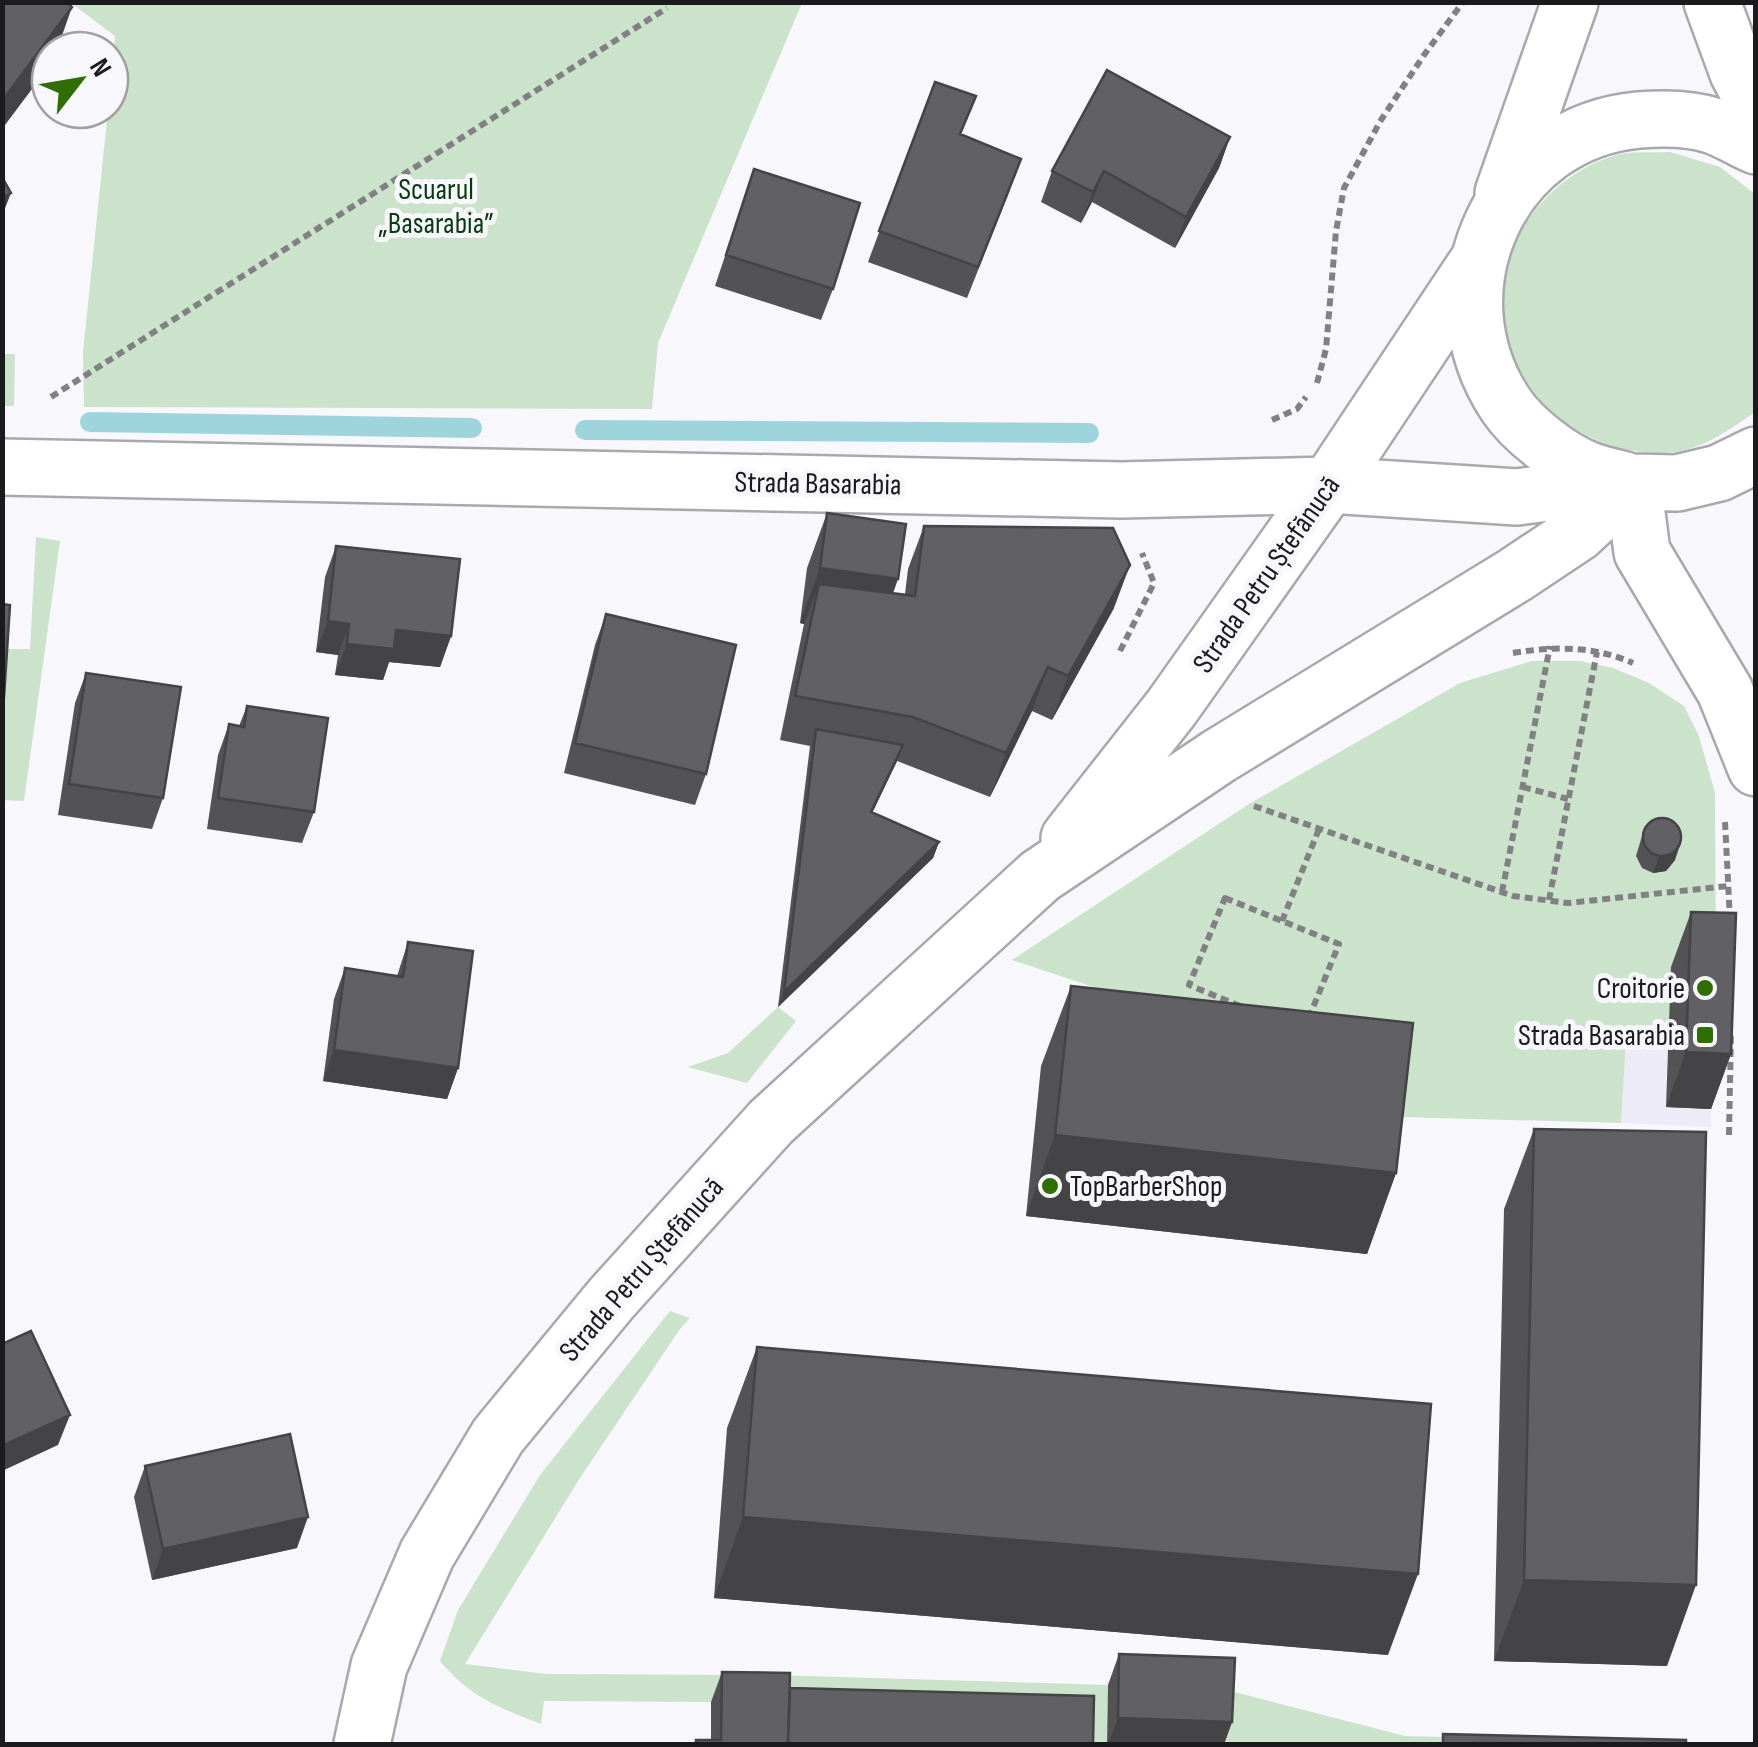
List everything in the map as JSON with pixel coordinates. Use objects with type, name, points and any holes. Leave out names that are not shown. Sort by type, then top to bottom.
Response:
[{"type":"main road","points":[[1486,238],[1570,2]]},
{"type":"main road","points":[[1664,118],[1750,81],[1712,2]]},
{"type":"main road","points":[[1486,238],[1525,172],[1566,141],[1614,122],[1664,118],[1713,126],[1756,146]]},
{"type":"main road","name":"Strada Basarabia","points":[[1486,238],[1474,312],[1484,361],[1507,406],[1542,442],[1585,469],[1633,482]]},
{"type":"main road","name":"Strada Petru Ștefănucă","points":[[1040,876],[1172,707],[1329,485],[1486,238]]},
{"type":"main road","name":"Strada Basarabia","points":[[2,467],[1121,490],[1329,485],[1517,497],[1633,482],[1676,483],[1719,473],[1756,455]]},
{"type":"main road","points":[[1633,482],[1642,552],[1725,691],[1740,789]]},
{"type":"main road","name":"Strada Petru Ștefănucă","points":[[362,1744],[379,1666],[427,1554],[498,1436],[612,1298],[771,1122],[1040,876],[1219,756],[1515,575],[1578,533],[1633,482]]},
{"type":"path","points":[[1264,424],[1297,409],[1317,384],[1326,349],[1336,231],[1344,188],[1381,120],[1464,2]]},
{"type":"path","points":[[52,397],[667,8]]},
{"type":"path","points":[[1120,651],[1154,584],[1141,550]]},
{"type":"path","points":[[1502,892],[1550,646]]},
{"type":"path","points":[[1508,654],[1550,646],[1597,652],[1638,666]]},
{"type":"path","points":[[1548,900],[1597,652]]},
{"type":"path","points":[[1523,787],[1568,799]]},
{"type":"path","points":[[1730,924],[1728,886],[1740,789]]},
{"type":"path","points":[[1251,805],[1513,896],[1568,903],[1728,886]]},
{"type":"path","points":[[1282,921],[1319,829]]},
{"type":"path","points":[[1225,898],[1282,921],[1338,944],[1303,1032],[1189,985],[1225,898]]},
{"type":"path","points":[[1730,1136],[1732,1019]]},
{"type":"shaded area","points":[[1626,1039],[1669,1041],[1711,1109],[1711,1127],[1621,1123]]},
{"type":"green space","name":"Scuarul „Basarabia”","points":[[71,3],[802,3],[658,343],[652,409],[84,407],[83,352],[106,130],[130,130],[130,30],[107,30]]},
{"type":"green space","points":[[1670,152],[1720,167],[1755,194],[1755,412],[1708,442],[1675,452],[1649,453],[1607,444],[1570,426],[1541,401],[1520,369],[1507,334],[1503,297],[1509,260],[1525,225],[1551,193],[1573,175],[1616,155]]},
{"type":"green space","points":[[3,354],[15,354],[14,406],[3,406]]},
{"type":"green space","points":[[36,537],[60,541],[24,801],[3,800],[3,649],[30,649]]},
{"type":"green space","points":[[1532,661],[1580,661],[1613,668],[1649,683],[1684,706],[1699,736],[1715,793],[1716,968],[1669,1041],[1626,1040],[1621,1123],[1403,1117],[1404,1090],[1012,960],[1249,804],[1460,683]]},
{"type":"green space","points":[[778,1007],[796,1021],[747,1083],[688,1067],[728,1053]]},
{"type":"green space","points":[[670,1311],[690,1318],[580,1478],[465,1664],[546,1674],[771,1675],[1108,1685],[1107,1744],[711,1702],[544,1701],[541,1724],[486,1700],[451,1674],[440,1661],[458,1610],[540,1475]]},
{"type":"green space","points":[[1223,1689],[1405,1736],[1726,1744],[1221,1744]]},
{"type":"building","points":[[2,2],[67,2],[72,7],[55,30],[30,30],[30,63],[2,101]]},
{"type":"building","points":[[1107,70],[1230,137],[1186,217],[1104,171],[1093,192],[1052,171]]},
{"type":"building","points":[[935,82],[976,96],[960,134],[1021,159],[978,267],[879,231]]},
{"type":"building","points":[[754,169],[860,203],[833,289],[726,255]]},
{"type":"building","points":[[2,177],[11,193],[2,198]]},
{"type":"building","points":[[827,513],[906,524],[898,579],[820,568]]},
{"type":"building","points":[[924,526],[1113,528],[1130,565],[1068,676],[1048,667],[1006,753],[913,717],[795,696],[819,584],[915,596]]},
{"type":"building","points":[[336,546],[460,559],[451,636],[396,630],[394,649],[347,644],[349,624],[328,621]]},
{"type":"building","points":[[2,604],[10,605],[3,712],[2,712]]},
{"type":"building","points":[[606,614],[736,645],[706,774],[575,743]]},
{"type":"building","points":[[86,673],[181,687],[163,798],[69,784]]},
{"type":"building","points":[[247,706],[328,718],[314,812],[218,798],[229,724],[244,727]]},
{"type":"building","points":[[816,729],[903,745],[871,812],[939,842],[784,992]]},
{"type":"building","points":[[1662,818],[1676,823],[1681,837],[1676,851],[1662,856],[1648,851],[1643,837],[1648,823]]},
{"type":"building","points":[[1691,912],[1736,913],[1731,1054],[1686,1052]]},
{"type":"building","points":[[408,942],[473,951],[458,1068],[334,1050],[345,968],[403,977]]},
{"type":"building","points":[[1071,986],[1413,1023],[1396,1173],[1055,1135]]},
{"type":"building","points":[[1534,1129],[1706,1132],[1696,1585],[1524,1580]]},
{"type":"building","points":[[31,1331],[70,1415],[2,1446],[2,1344]]},
{"type":"building","points":[[757,1347],[1431,1404],[1418,1574],[743,1517]]},
{"type":"building","points":[[290,1434],[308,1517],[163,1549],[145,1466]]},
{"type":"building","points":[[1119,1654],[1235,1658],[1232,1722],[1118,1718]]},
{"type":"building","points":[[722,1672],[790,1673],[788,1744],[696,1744],[696,1740],[721,1740]]},
{"type":"building","points":[[790,1688],[1094,1696],[1093,1744],[788,1744]]},
{"type":"building","points":[[1443,1734],[1686,1740],[1686,1744],[1443,1744]]},
{"type":"waterway","points":[[90,422],[472,428]]},
{"type":"waterway","points":[[585,430],[1089,433]]},
{"type":"place","name":"Croitorie","points":[[1705,988]]},
{"type":"place","name":"Strada Basarabia","points":[[1705,1035]]},
{"type":"place","name":"TopBarberShop","points":[[1050,1186]]}]
